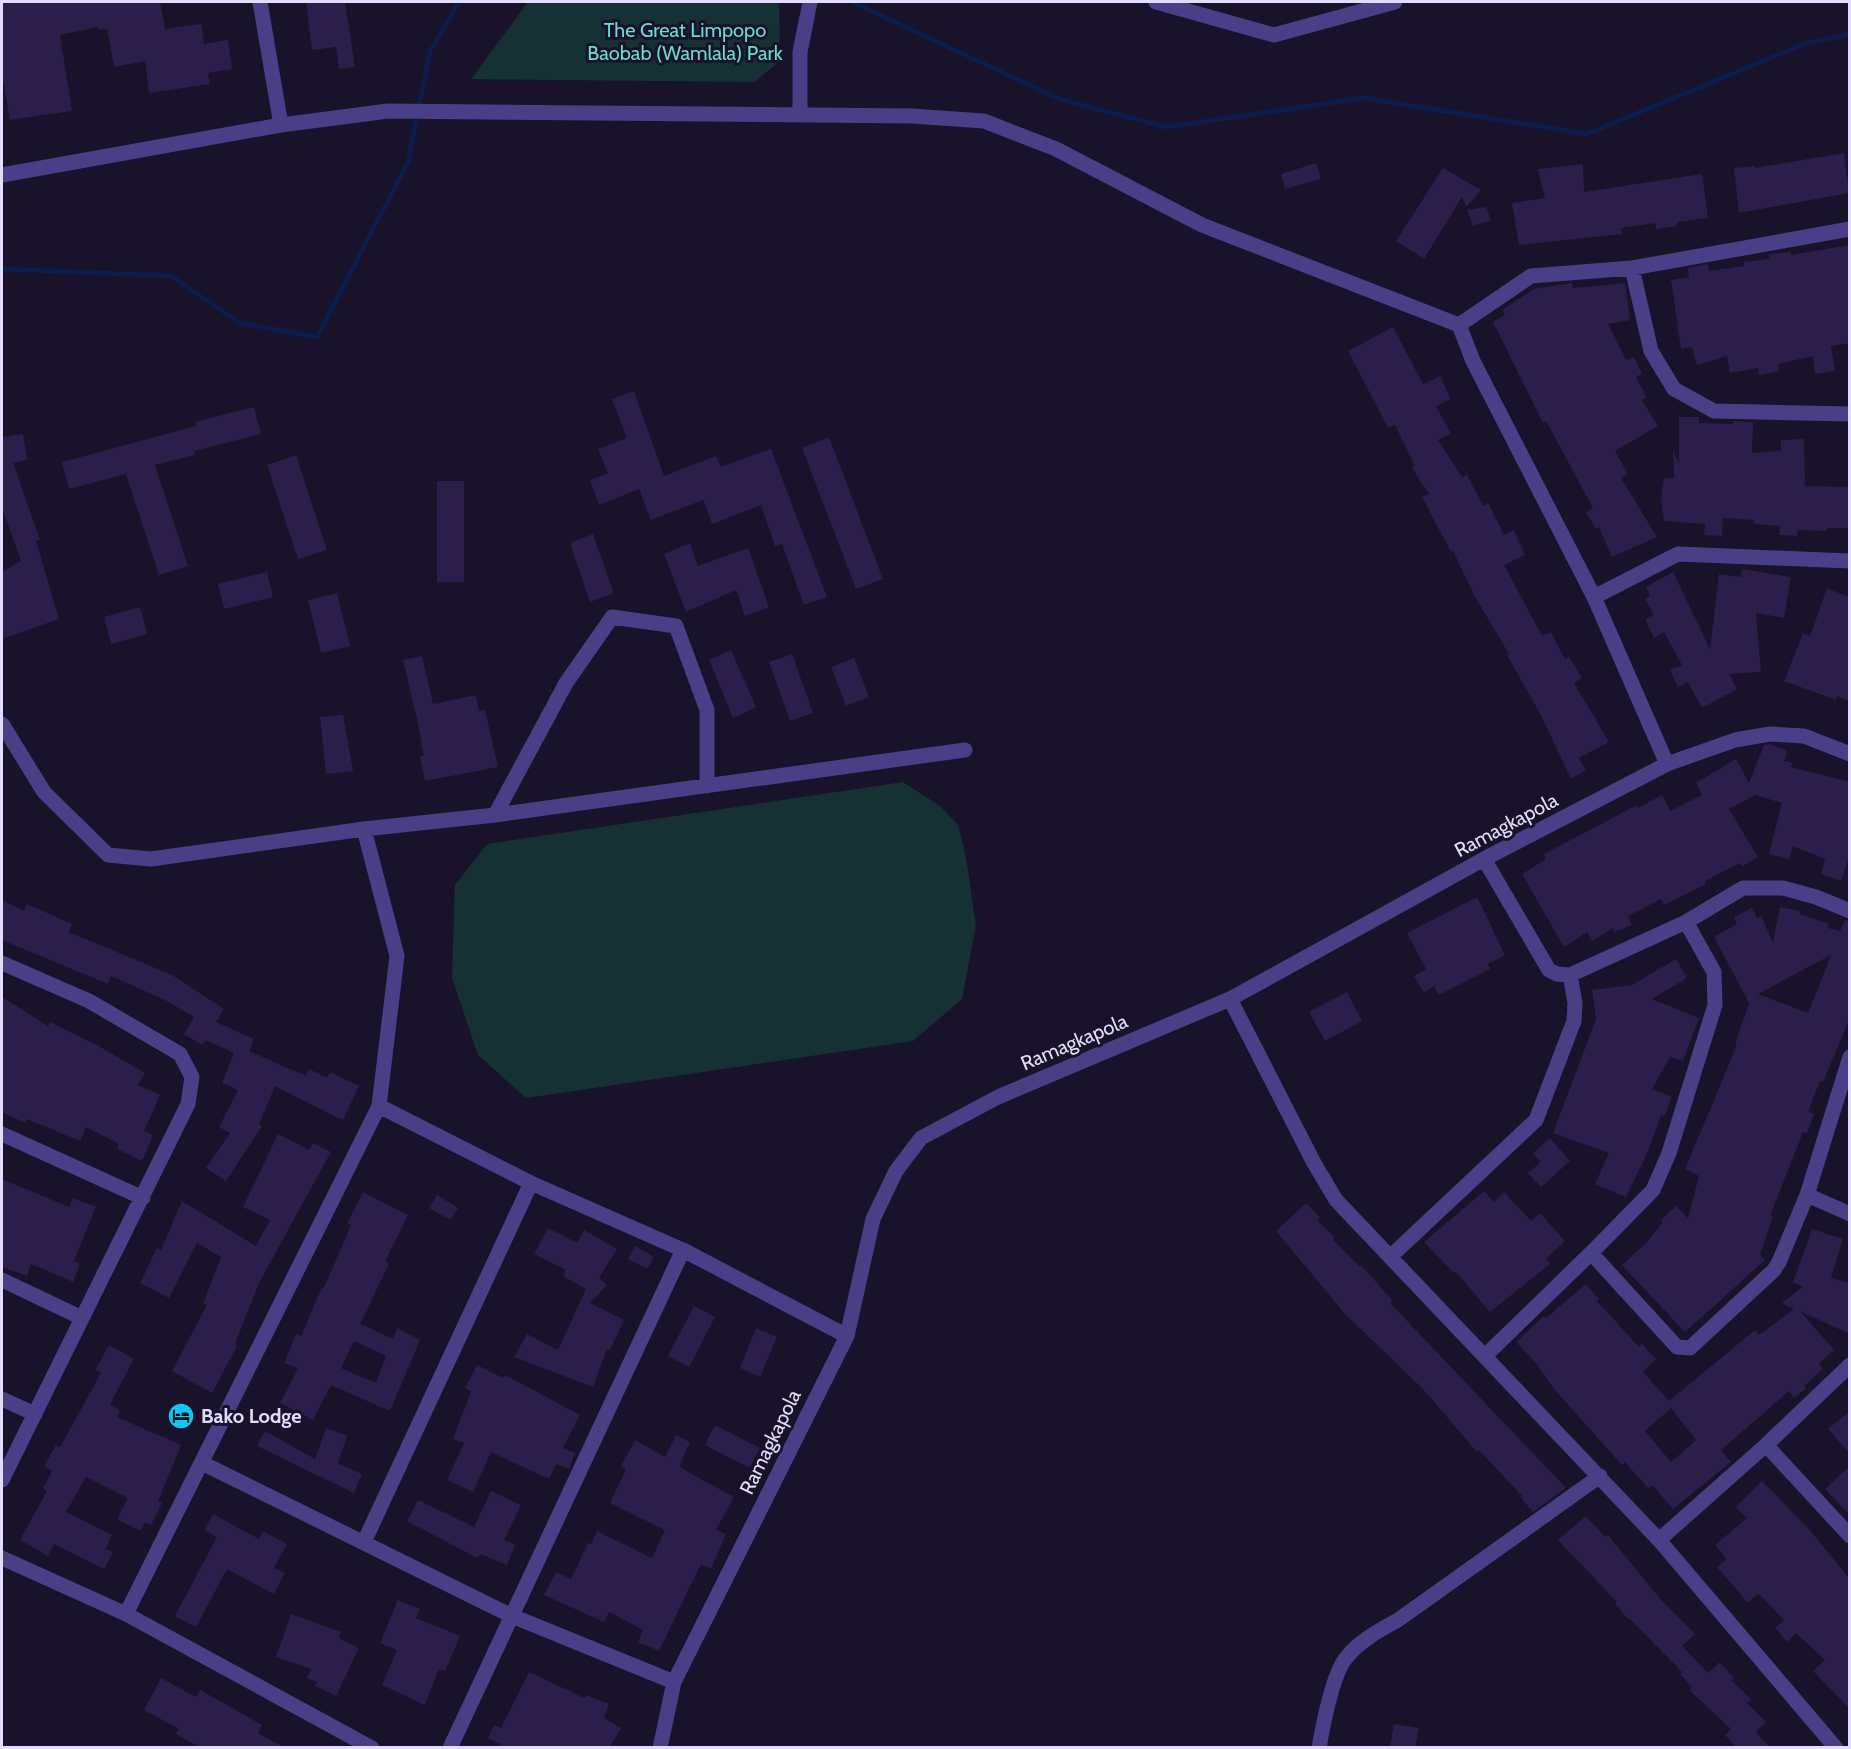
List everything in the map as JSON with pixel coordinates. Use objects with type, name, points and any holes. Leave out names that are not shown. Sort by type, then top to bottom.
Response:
[{"type":"street","points":[[260,2],[281,124]]},
{"type":"street","points":[[1166,3],[1274,35],[1395,2]]},
{"type":"street","points":[[800,114],[800,52],[810,3]]},
{"type":"street","points":[[2,175],[281,124],[388,111],[800,114],[912,116],[984,121],[1056,149],[1202,225],[1459,325],[1473,361],[1594,597],[1667,764]]},
{"type":"street","points":[[1459,325],[1531,276],[1632,268],[1850,229]]},
{"type":"street","points":[[1632,268],[1651,351],[1674,388],[1714,411],[1850,414]]},
{"type":"street","points":[[1594,597],[1678,554],[1850,561]]},
{"type":"street","points":[[495,815],[566,683],[612,617],[675,626],[707,710],[707,786]]},
{"type":"street","points":[[2,724],[44,792],[108,855],[151,859],[495,815],[965,750]]},
{"type":"street","name":"Ramagkapola","points":[[660,1748],[675,1682],[847,1336],[873,1219],[896,1171],[921,1138],[998,1097],[1230,999],[1484,859],[1667,764],[1735,740],[1770,734],[1804,736],[1850,754]]},
{"type":"street","points":[[126,1614],[379,1106],[397,956],[364,830]]},
{"type":"street","points":[[1484,859],[1549,970],[1557,974],[1569,975],[1686,922],[1743,888],[1783,888],[1816,897],[1850,911]]},
{"type":"street","points":[[1486,1355],[1653,1190],[1669,1153],[1715,1005],[1714,972],[1686,922]]},
{"type":"street","points":[[2,963],[89,1001],[180,1054],[192,1077],[188,1104],[2,1480]]},
{"type":"street","points":[[1391,1256],[1536,1120],[1574,1021],[1575,1003],[1569,975]]},
{"type":"street","points":[[1230,999],[1314,1163],[1336,1200],[1486,1355],[1659,1540],[1836,1748]]},
{"type":"street","points":[[1591,1253],[1677,1347],[1690,1348],[1774,1270],[1807,1195],[1850,1057]]},
{"type":"street","points":[[379,1106],[531,1183],[683,1250],[847,1336]]},
{"type":"street","points":[[2,1134],[143,1198]]},
{"type":"street","points":[[364,1542],[531,1183]]},
{"type":"street","points":[[1807,1195],[1850,1214]]},
{"type":"street","points":[[450,1748],[683,1250]]},
{"type":"street","points":[[2,1280],[82,1318]]},
{"type":"street","points":[[1659,1540],[1766,1445],[1850,1365]]},
{"type":"street","points":[[2,1399],[35,1414]]},
{"type":"street","points":[[1766,1445],[1849,1536]]},
{"type":"street","points":[[202,1463],[512,1616],[675,1682]]},
{"type":"street","points":[[1319,1748],[1327,1709],[1345,1659],[1370,1636],[1398,1620],[1600,1476]]},
{"type":"street","points":[[2,1558],[126,1614],[372,1748]]},
{"type":"green space","name":"The Great Limpopo Baobab (Wamlala) Park","points":[[528,2],[779,2],[780,61],[754,82],[471,79]]},
{"type":"green space","points":[[903,782],[940,806],[958,825],[966,857],[976,926],[962,999],[913,1041],[526,1098],[478,1055],[452,978],[455,885],[487,844]]},
{"type":"building","points":[[160,2],[165,29],[201,24],[204,44],[228,40],[232,69],[208,73],[210,84],[149,93],[145,61],[114,67],[107,29],[99,30],[98,27],[60,35],[72,111],[10,120],[2,74],[2,3]]},
{"type":"building","points":[[306,2],[345,2],[355,67],[339,69],[336,47],[312,50]]},
{"type":"building","points":[[1844,153],[1849,193],[1739,213],[1734,168],[1755,166],[1755,168]]},
{"type":"building","points":[[1316,163],[1321,179],[1285,189],[1281,174]]},
{"type":"building","points":[[1583,164],[1584,192],[1702,174],[1708,218],[1677,222],[1677,226],[1656,229],[1655,223],[1621,228],[1622,234],[1519,245],[1512,203],[1545,198],[1538,169]]},
{"type":"building","points":[[1443,168],[1481,190],[1466,207],[1462,197],[1424,259],[1396,241]]},
{"type":"building","points":[[1486,207],[1491,220],[1473,226],[1467,210]]},
{"type":"building","points":[[1850,245],[1850,343],[1831,346],[1835,371],[1815,374],[1813,356],[1778,364],[1779,371],[1759,375],[1758,368],[1730,373],[1727,356],[1697,365],[1692,347],[1681,349],[1671,280],[1689,277],[1688,268],[1708,264],[1709,271],[1744,266],[1744,262],[1769,259],[1769,254],[1791,252],[1791,255]]},
{"type":"building","points":[[1572,283],[1573,288],[1625,283],[1630,320],[1608,324],[1626,360],[1634,357],[1642,374],[1636,377],[1647,398],[1642,400],[1658,426],[1615,451],[1628,474],[1621,478],[1657,537],[1612,557],[1599,527],[1596,529],[1586,512],[1593,508],[1546,421],[1543,423],[1493,322],[1505,315],[1502,310],[1534,289]]},
{"type":"building","points":[[1393,327],[1423,384],[1440,376],[1451,399],[1436,406],[1451,434],[1438,440],[1462,477],[1467,475],[1483,506],[1488,503],[1504,535],[1514,530],[1525,555],[1504,565],[1542,636],[1551,632],[1565,659],[1569,657],[1582,678],[1574,683],[1609,742],[1579,758],[1586,770],[1571,779],[1542,717],[1507,655],[1509,654],[1474,595],[1453,551],[1451,552],[1422,497],[1429,494],[1412,468],[1415,466],[1395,425],[1388,428],[1348,351]]},
{"type":"building","points":[[634,391],[664,476],[716,456],[721,467],[771,449],[827,597],[804,605],[782,544],[775,546],[761,505],[712,524],[703,500],[651,520],[639,489],[599,505],[590,480],[608,473],[598,449],[627,438],[612,399]]},
{"type":"building","points":[[254,407],[261,434],[194,451],[195,455],[155,465],[188,566],[159,575],[126,474],[69,489],[62,462],[196,426],[195,422]]},
{"type":"building","points":[[1679,417],[1699,417],[1699,423],[1753,422],[1752,453],[1781,451],[1781,440],[1804,439],[1805,486],[1850,487],[1850,528],[1827,528],[1827,531],[1798,530],[1797,536],[1779,535],[1780,526],[1754,524],[1754,520],[1723,518],[1722,536],[1704,535],[1705,524],[1664,521],[1661,499],[1664,478],[1674,478],[1673,452],[1679,463]]},
{"type":"building","points":[[23,434],[27,460],[13,463],[40,540],[36,541],[59,619],[2,639],[2,572],[21,561],[2,507],[2,437]]},
{"type":"building","points":[[829,437],[883,579],[856,589],[802,448]]},
{"type":"building","points":[[296,455],[327,550],[298,559],[267,465]]},
{"type":"building","points":[[437,481],[464,481],[464,582],[437,582]]},
{"type":"building","points":[[593,534],[614,593],[590,602],[570,543]]},
{"type":"building","points":[[690,543],[698,566],[748,548],[769,607],[745,616],[736,590],[686,612],[664,554]]},
{"type":"building","points":[[1742,569],[1791,577],[1784,618],[1756,613],[1761,672],[1729,674],[1737,689],[1702,708],[1688,682],[1678,687],[1670,670],[1682,665],[1664,632],[1654,638],[1645,619],[1654,615],[1645,599],[1650,596],[1646,587],[1673,572],[1710,649],[1719,574],[1741,577]]},
{"type":"building","points":[[267,572],[273,597],[224,609],[218,584]]},
{"type":"building","points":[[1827,588],[1850,598],[1850,701],[1837,696],[1836,700],[1784,681],[1803,633],[1810,636]]},
{"type":"building","points":[[337,593],[350,646],[321,653],[308,600]]},
{"type":"building","points":[[140,607],[147,634],[111,644],[104,617]]},
{"type":"building","points":[[731,650],[756,707],[733,718],[709,660]]},
{"type":"building","points":[[792,654],[813,713],[790,721],[769,662]]},
{"type":"building","points":[[422,656],[433,704],[476,695],[479,711],[485,710],[498,767],[425,781],[420,756],[424,756],[403,660]]},
{"type":"building","points":[[854,658],[869,697],[846,706],[831,667]]},
{"type":"building","points":[[343,715],[353,771],[326,774],[320,717]]},
{"type":"building","points":[[1770,744],[1787,751],[1784,761],[1792,763],[1791,767],[1850,782],[1850,855],[1841,881],[1821,874],[1825,859],[1793,846],[1789,859],[1769,854],[1782,803],[1755,795],[1729,809],[1758,857],[1742,866],[1740,863],[1705,881],[1706,884],[1664,905],[1661,899],[1628,916],[1632,925],[1614,932],[1613,928],[1592,941],[1587,932],[1564,947],[1522,874],[1546,859],[1544,854],[1637,805],[1638,808],[1662,795],[1670,811],[1702,795],[1696,783],[1736,759],[1749,783],[1764,745]]},
{"type":"building","points":[[1477,897],[1505,955],[1488,964],[1490,969],[1439,995],[1434,986],[1424,993],[1414,976],[1426,969],[1407,933]]},
{"type":"building","points":[[2,900],[24,911],[27,904],[72,924],[69,932],[172,975],[224,1009],[216,1022],[254,1039],[249,1051],[306,1076],[309,1069],[327,1078],[330,1072],[359,1086],[343,1120],[275,1086],[259,1124],[262,1126],[226,1181],[206,1168],[230,1133],[219,1127],[238,1090],[222,1083],[234,1053],[206,1040],[202,1045],[184,1034],[194,1017],[165,1000],[111,976],[108,984],[2,940]]},
{"type":"building","points":[[1780,907],[1800,911],[1800,914],[1829,924],[1828,928],[1840,931],[1845,920],[1850,921],[1850,1018],[1823,1082],[1820,1081],[1808,1112],[1814,1114],[1807,1133],[1803,1132],[1770,1216],[1773,1217],[1760,1254],[1765,1260],[1685,1332],[1622,1265],[1645,1244],[1663,1222],[1661,1220],[1676,1206],[1688,1218],[1699,1176],[1685,1169],[1737,1045],[1735,1044],[1749,1003],[1714,937],[1737,924],[1734,917],[1752,908],[1757,918],[1761,916],[1773,942]],"holes":[[[1831,955],[1808,1013],[1758,994]]]},
{"type":"building","points":[[1676,959],[1687,978],[1652,999],[1699,1018],[1683,1061],[1670,1057],[1652,1089],[1672,1097],[1664,1117],[1661,1115],[1649,1149],[1626,1197],[1595,1184],[1609,1153],[1553,1133],[1596,1019],[1592,990],[1632,985]]},
{"type":"building","points":[[1347,992],[1362,1021],[1325,1041],[1309,1012]]},
{"type":"building","points":[[2,997],[48,1026],[50,1022],[95,1044],[145,1073],[138,1085],[160,1095],[144,1131],[153,1135],[142,1161],[117,1149],[119,1144],[86,1127],[80,1141],[27,1119],[25,1123],[2,1112]]},
{"type":"building","points":[[278,1134],[309,1150],[313,1143],[331,1152],[260,1281],[235,1344],[237,1346],[212,1393],[172,1371],[207,1305],[203,1304],[221,1257],[197,1243],[169,1298],[140,1283],[157,1248],[161,1250],[182,1201],[256,1246],[270,1220],[243,1207]]},
{"type":"building","points":[[1550,1138],[1570,1161],[1541,1187],[1528,1173],[1541,1162],[1533,1153]]},
{"type":"building","points":[[2,1179],[69,1207],[73,1198],[96,1207],[74,1261],[80,1264],[73,1282],[31,1264],[27,1276],[2,1267]]},
{"type":"building","points":[[1484,1191],[1494,1202],[1504,1192],[1531,1221],[1540,1213],[1565,1241],[1546,1259],[1550,1264],[1490,1312],[1456,1272],[1454,1273],[1424,1242]]},
{"type":"building","points":[[363,1192],[408,1215],[385,1262],[389,1264],[360,1324],[393,1339],[397,1328],[420,1340],[390,1411],[331,1385],[313,1420],[280,1403],[298,1368],[284,1363],[296,1334],[301,1336],[322,1287],[324,1288],[351,1225],[347,1223]],"holes":[[[354,1341],[386,1356],[376,1383],[341,1368]]]},
{"type":"building","points":[[437,1195],[458,1208],[450,1220],[429,1208]]},
{"type":"building","points":[[1306,1203],[1320,1218],[1317,1220],[1335,1238],[1333,1240],[1359,1266],[1361,1265],[1393,1301],[1390,1303],[1566,1488],[1533,1512],[1520,1497],[1522,1496],[1479,1450],[1477,1452],[1423,1389],[1346,1315],[1276,1231]]},
{"type":"building","points":[[548,1228],[577,1243],[584,1230],[617,1249],[599,1278],[607,1285],[590,1303],[624,1320],[610,1350],[607,1349],[593,1387],[514,1357],[527,1334],[558,1350],[586,1289],[563,1276],[566,1270],[534,1254]]},
{"type":"building","points":[[1812,1229],[1843,1239],[1831,1278],[1850,1283],[1850,1334],[1800,1311],[1834,1350],[1819,1364],[1823,1369],[1794,1398],[1789,1391],[1721,1450],[1731,1462],[1673,1509],[1652,1485],[1648,1488],[1625,1462],[1622,1465],[1554,1389],[1535,1362],[1516,1342],[1544,1316],[1546,1318],[1586,1284],[1599,1299],[1597,1301],[1639,1347],[1642,1344],[1656,1359],[1643,1372],[1669,1401],[1755,1330],[1759,1335],[1794,1309],[1782,1303],[1803,1287],[1793,1282]],"holes":[[[1671,1408],[1696,1440],[1671,1462],[1645,1431]]]},
{"type":"building","points":[[635,1246],[654,1257],[647,1269],[628,1259]]},
{"type":"building","points":[[694,1306],[715,1317],[689,1367],[668,1356]]},
{"type":"building","points":[[756,1328],[777,1337],[760,1377],[740,1368]]},
{"type":"building","points":[[109,1345],[134,1359],[110,1404],[120,1410],[117,1417],[181,1445],[158,1501],[162,1503],[151,1525],[145,1522],[141,1531],[117,1519],[128,1498],[86,1477],[66,1512],[112,1535],[106,1549],[113,1552],[104,1569],[54,1544],[48,1556],[20,1540],[47,1491],[43,1488],[52,1471],[44,1466],[56,1445],[60,1447],[101,1373],[95,1370]]},
{"type":"building","points":[[477,1365],[503,1378],[505,1375],[580,1415],[563,1448],[575,1453],[569,1469],[556,1464],[549,1479],[491,1452],[473,1492],[447,1480],[464,1443],[453,1439],[471,1391],[465,1388]]},
{"type":"building","points":[[1850,1411],[1850,1454],[1828,1429]]},
{"type":"building","points":[[715,1425],[760,1448],[750,1468],[705,1445]]},
{"type":"building","points":[[326,1428],[347,1436],[338,1463],[362,1474],[354,1493],[257,1446],[265,1431],[315,1459]]},
{"type":"building","points":[[676,1435],[690,1442],[680,1464],[681,1468],[734,1497],[716,1530],[726,1534],[711,1569],[701,1564],[659,1651],[638,1642],[643,1630],[609,1612],[604,1622],[544,1595],[556,1572],[571,1579],[588,1543],[591,1544],[597,1531],[652,1558],[665,1530],[610,1503],[626,1469],[621,1466],[635,1440],[665,1457]]},
{"type":"building","points":[[1850,1466],[1850,1515],[1825,1489]]},
{"type":"building","points":[[1762,1481],[1808,1528],[1850,1579],[1850,1709],[1813,1671],[1825,1660],[1796,1633],[1787,1642],[1775,1628],[1784,1620],[1758,1593],[1748,1603],[1717,1567],[1727,1559],[1715,1545],[1747,1518],[1736,1507]]},
{"type":"building","points":[[491,1491],[521,1505],[504,1540],[515,1545],[507,1565],[481,1554],[477,1558],[407,1521],[418,1500],[474,1527]]},
{"type":"building","points":[[213,1514],[259,1539],[263,1531],[287,1544],[274,1568],[285,1573],[274,1594],[227,1569],[196,1627],[175,1616],[217,1537],[204,1530]]},
{"type":"building","points":[[1586,1516],[1605,1537],[1608,1535],[1662,1601],[1695,1634],[1682,1646],[1708,1673],[1720,1662],[1734,1678],[1731,1680],[1751,1699],[1747,1703],[1766,1722],[1756,1732],[1770,1748],[1737,1748],[1725,1735],[1731,1729],[1689,1690],[1692,1687],[1680,1674],[1682,1672],[1629,1620],[1615,1604],[1617,1602],[1558,1540]]},
{"type":"building","points":[[398,1600],[420,1609],[416,1618],[460,1636],[445,1671],[439,1669],[425,1705],[382,1685],[397,1650],[380,1643]]},
{"type":"building","points":[[291,1614],[341,1632],[339,1638],[359,1648],[336,1696],[315,1686],[317,1682],[307,1678],[311,1669],[276,1657]]},
{"type":"building","points":[[529,1672],[584,1698],[586,1695],[609,1704],[604,1718],[621,1728],[609,1748],[508,1748],[488,1738],[494,1725],[501,1728]]},
{"type":"building","points":[[161,1678],[196,1697],[200,1690],[227,1705],[262,1725],[258,1733],[285,1748],[201,1748],[176,1734],[179,1729],[144,1710]]},
{"type":"building","points":[[1394,1724],[1419,1728],[1415,1748],[1390,1748]]},
{"type":"waterway","points":[[2,269],[171,276],[240,323],[317,337],[408,162],[430,51],[459,2]]},
{"type":"waterway","points":[[852,2],[1059,99],[1166,127],[1364,98],[1587,134],[1804,44],[1850,34]]},
{"type":"place","name":"Bako Lodge","points":[[181,1416]]}]
